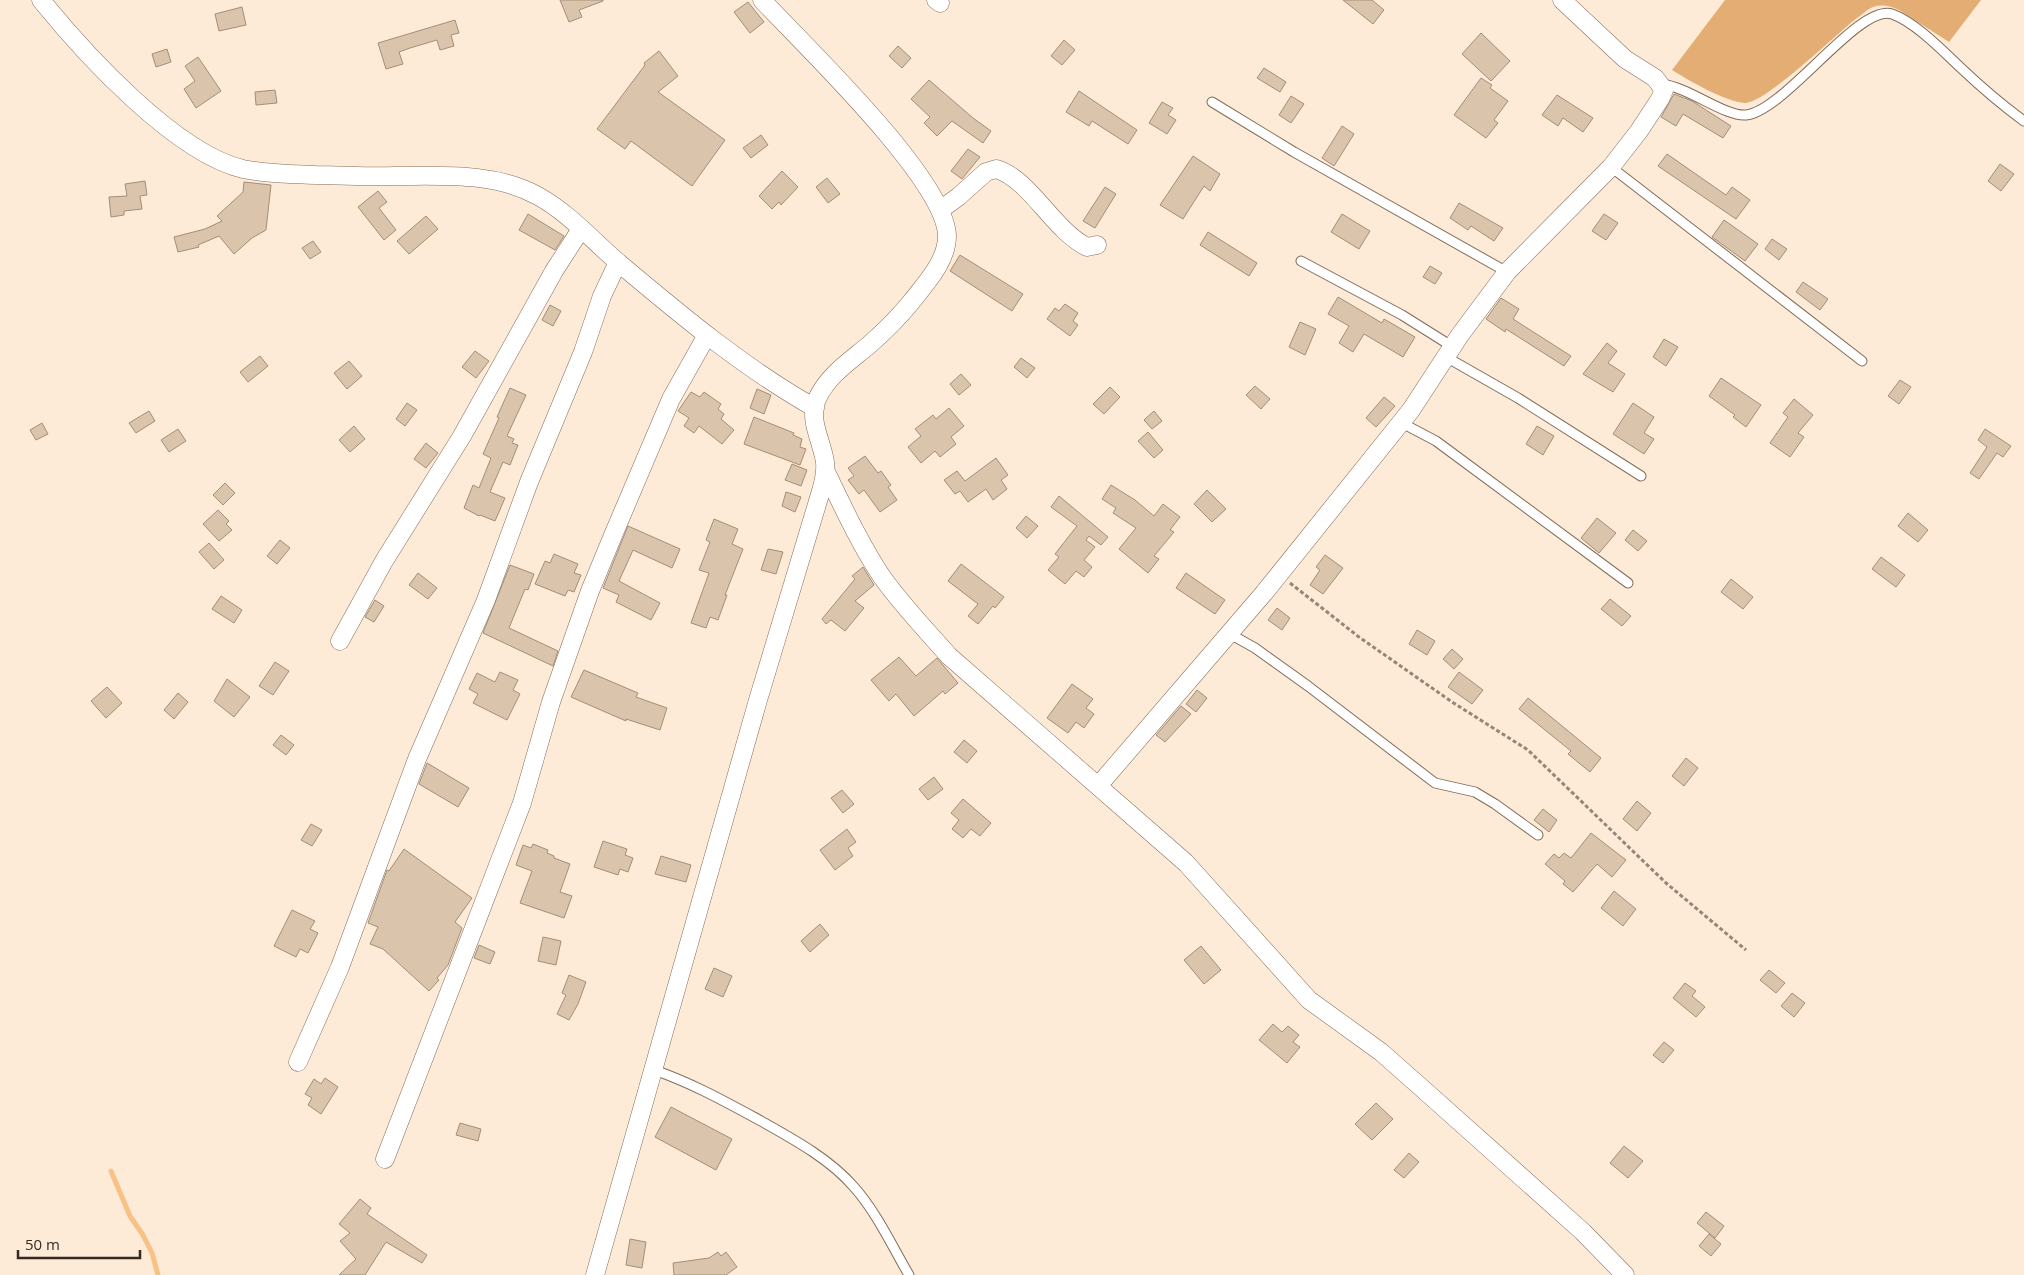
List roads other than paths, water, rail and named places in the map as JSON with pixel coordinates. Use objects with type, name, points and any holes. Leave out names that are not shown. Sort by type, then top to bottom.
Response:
[{"type":"street","points":[[41,0],[75,42],[162,124],[216,160],[242,168],[275,173],[449,176],[488,179],[517,187],[539,196],[562,212],[618,262],[745,365],[815,408]]},
{"type":"street","points":[[762,0],[884,131],[926,183],[940,210],[947,234],[946,247],[936,268],[896,319],[825,384],[815,408],[815,426],[826,472],[850,522],[882,576],[924,629],[949,656],[1186,863],[1309,1000],[1381,1052],[1583,1232],[1625,1275]]},
{"type":"street","points":[[1098,786],[1230,634],[1280,573],[1400,422],[1507,272],[1611,167],[1639,132],[1660,99],[1664,90],[1661,84],[1655,78],[1625,59],[1562,0]]},
{"type":"street","points":[[940,210],[958,198],[986,172],[996,169],[1013,176],[1074,239],[1088,247],[1097,245]]},
{"type":"street","points":[[340,641],[384,561],[462,436],[554,271],[581,229]]},
{"type":"street","points":[[298,1062],[340,967],[417,759],[486,600],[529,482],[576,369],[602,296],[618,262]]},
{"type":"street","points":[[385,1159],[522,803],[551,702],[594,583],[671,399],[707,335]]},
{"type":"street","points":[[594,1275],[758,700],[826,472]]},
{"type":"lane","points":[[1661,84],[1673,85],[1726,110],[1747,115],[1768,105],[1847,36],[1867,20],[1883,13],[1892,14],[1926,36],[1999,102],[2024,121]]},
{"type":"lane","points":[[1212,102],[1294,152],[1507,272]]},
{"type":"lane","points":[[1611,167],[1862,362]]},
{"type":"lane","points":[[1301,261],[1402,315],[1449,352],[1641,476]]},
{"type":"lane","points":[[1400,422],[1436,441],[1628,583]]},
{"type":"lane","points":[[1230,634],[1255,648],[1308,686],[1435,784],[1475,792],[1538,835]]},
{"type":"lane","points":[[654,1070],[685,1081],[722,1100],[779,1132],[839,1172],[864,1199],[909,1275]]},
{"type":"waterway","points":[[111,1171],[130,1216],[152,1253],[158,1275]]}]
